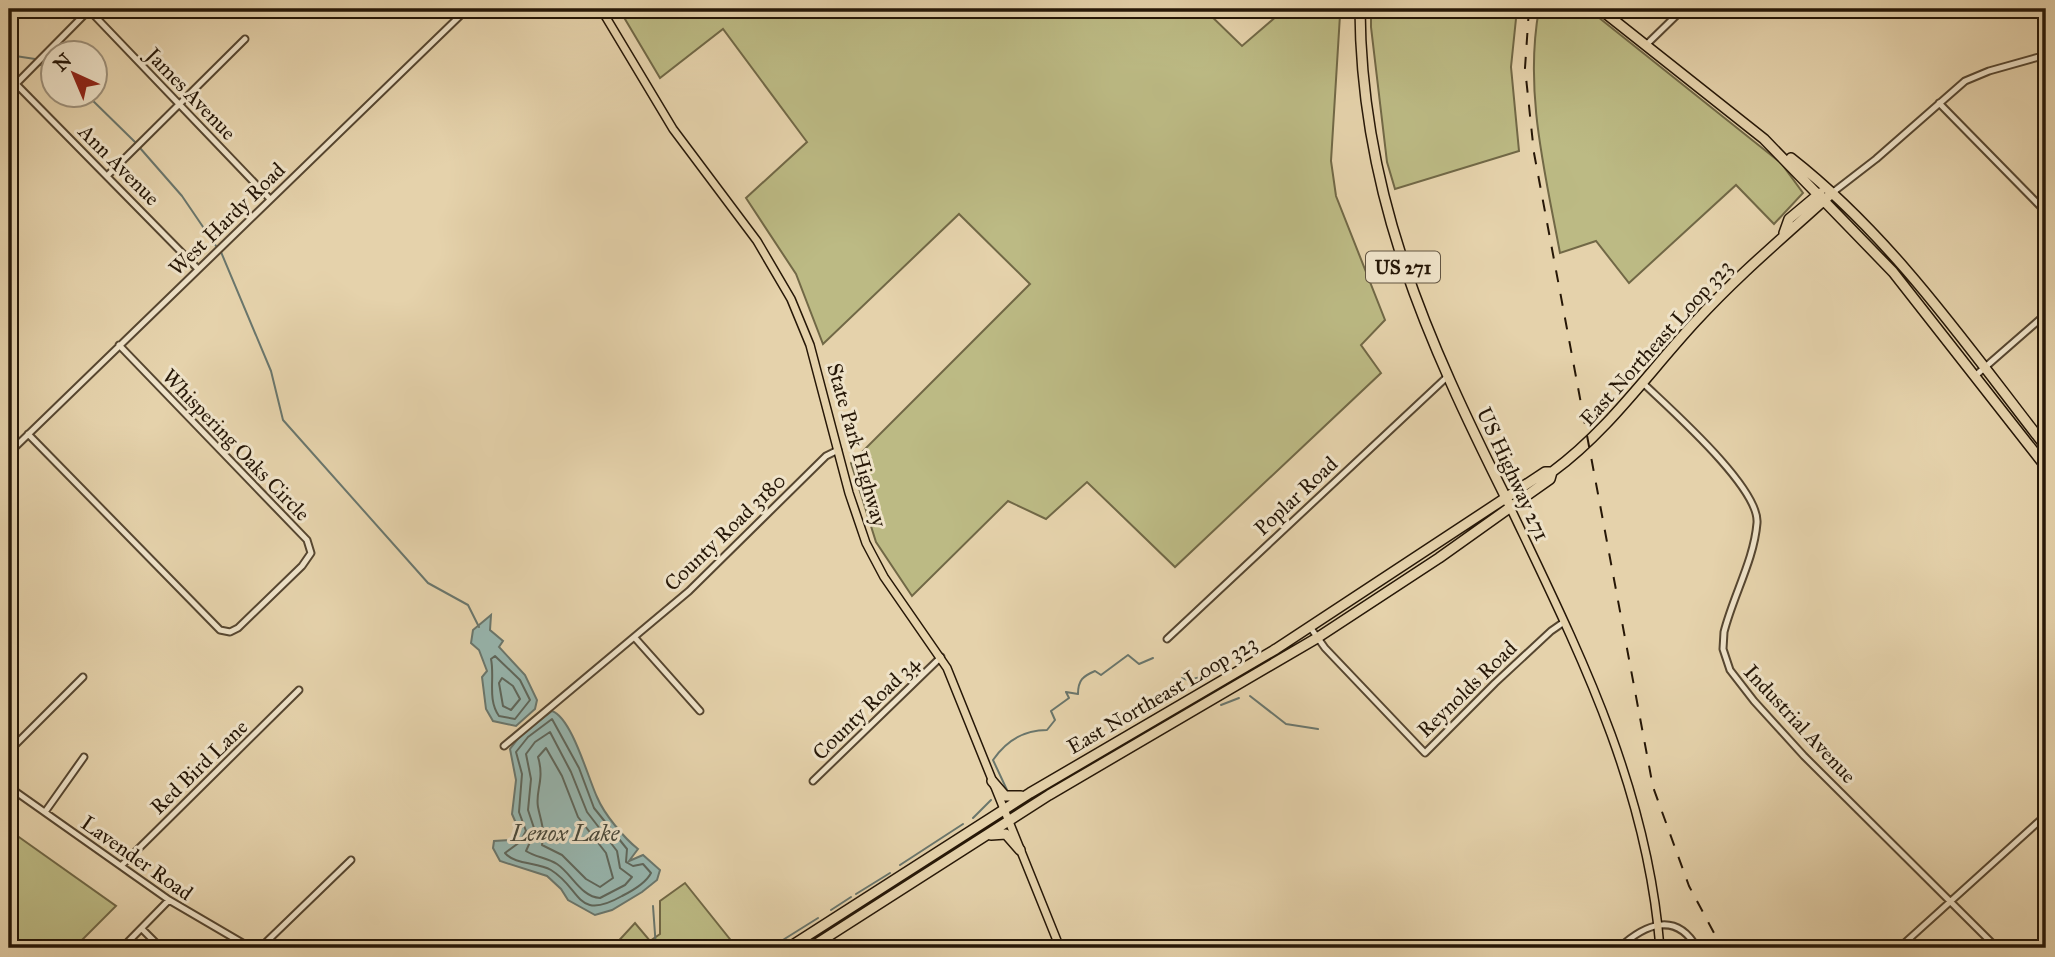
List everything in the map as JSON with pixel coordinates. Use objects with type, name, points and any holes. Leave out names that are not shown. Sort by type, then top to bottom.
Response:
[{"type":"highway","name":"US Highway 271","points":[[1360,9],[1368,119],[1382,193],[1410,288],[1508,503]]},
{"type":"highway","points":[[1600,9],[1832,193],[1902,264],[2046,447]]},
{"type":"highway","points":[[1764,139],[1893,272],[2046,467]]},
{"type":"highway","name":"East Northeast Loop 323","points":[[788,948],[1004,809],[1276,649],[1432,548],[1550,479],[1552,472],[1598,434],[1702,314],[1784,233],[1797,226],[1820,197],[1832,193]]},
{"type":"highway","points":[[1893,272],[1902,264]]},
{"type":"highway","points":[[2001,409],[2010,402]]},
{"type":"highway","name":"East Northeast Loop 323","points":[[810,948],[1008,821],[1317,638],[1439,558],[1508,503]]},
{"type":"highway","points":[[1432,548],[1439,558]]},
{"type":"highway","points":[[1376,585],[1383,595]]},
{"type":"highway","points":[[1276,649],[1282,659]]},
{"type":"highway","points":[[1197,696],[1203,706]]},
{"type":"highway","points":[[1083,761],[1089,772]]},
{"type":"highway","points":[[992,781],[1007,796],[1030,793]]},
{"type":"highway","points":[[977,841],[1004,833],[1020,850]]},
{"type":"highway","points":[[929,858],[935,868]]},
{"type":"highway","points":[[831,920],[838,930]]},
{"type":"main road","name":"State Park Highway","points":[[601,9],[677,135],[749,230],[781,281],[810,345],[858,522],[870,551],[941,657],[1060,948]]},
{"type":"main road","name":"US Highway 271","points":[[1508,503],[1605,712],[1628,780],[1650,869],[1660,948]]},
{"type":"street","name":"West Hardy Road","points":[[9,453],[467,9]]},
{"type":"street","points":[[1646,45],[1683,9]]},
{"type":"street","name":"James Avenue","points":[[90,10],[270,199]]},
{"type":"street","points":[[9,91],[90,10]]},
{"type":"street","points":[[108,175],[245,39]]},
{"type":"street","points":[[1832,193],[1976,76],[2046,55]]},
{"type":"street","name":"Ann Avenue","points":[[16,84],[198,269]]},
{"type":"street","points":[[1940,103],[2046,212]]},
{"type":"street","points":[[1976,376],[2046,314]]},
{"type":"street","name":"Whispering Oaks Circle","points":[[28,434],[219,630],[235,630],[302,566],[311,553],[307,540],[119,345]]},
{"type":"street","name":"Poplar Road","points":[[1167,639],[1448,376]]},
{"type":"street","name":"Industrial Avenue","points":[[1643,383],[1742,484],[1756,510],[1756,530],[1724,632],[1723,649],[1730,670],[1804,756],[1997,948]]},
{"type":"street","name":"County Road 3180","points":[[504,746],[689,591],[826,456],[838,450]]},
{"type":"street","name":"Reynolds Road","points":[[1310,627],[1317,638],[1425,752],[1503,675],[1564,622]]},
{"type":"street","points":[[635,638],[700,711]]},
{"type":"street","name":"County Road 34","points":[[813,781],[941,657]]},
{"type":"street","points":[[9,751],[83,677]]},
{"type":"street","name":"Red Bird Lane","points":[[121,866],[299,690]]},
{"type":"street","points":[[45,812],[84,757]]},
{"type":"street","name":"Lavender Road","points":[[9,787],[169,900],[251,948]]},
{"type":"street","points":[[1899,948],[2046,815]]},
{"type":"street","points":[[260,948],[351,860]]},
{"type":"street","points":[[122,948],[169,900]]},
{"type":"street","points":[[1619,948],[1640,930],[1658,926],[1677,928],[1691,938],[1697,948]]},
{"type":"street","points":[[142,929],[160,948]]},
{"type":"street","points":[[2035,948],[2046,937]]},
{"type":"shaded area","points":[[619,9],[1204,9],[1242,46],[1285,9],[1340,15],[1331,161],[1336,196],[1385,320],[1361,345],[1381,373],[1175,567],[1087,482],[1046,519],[1008,501],[912,596],[876,542],[851,463],[1030,284],[959,214],[823,344],[796,274],[746,198],[807,142],[723,29],[660,78]]},
{"type":"shaded area","points":[[1371,9],[1517,9],[1511,67],[1519,151],[1395,189],[1387,162]]},
{"type":"shaded area","points":[[1539,9],[1588,9],[1781,163],[1803,193],[1774,224],[1736,185],[1629,283],[1596,241],[1560,253],[1535,101],[1535,40]]},
{"type":"shaded area","points":[[9,830],[116,906],[74,948],[9,948]]},
{"type":"shaded area","points":[[685,883],[737,948],[612,948],[635,923],[650,941],[660,934],[660,901]]},
{"type":"water","points":[[491,615],[490,630],[503,641],[499,647],[525,675],[537,700],[535,709],[516,726],[493,721],[486,709],[482,677],[487,671],[479,650],[471,643],[473,630]]},
{"type":"water","name":"Lenox Lake","points":[[552,711],[559,716],[573,736],[604,811],[638,849],[629,861],[643,855],[660,870],[657,880],[642,892],[612,910],[595,915],[568,900],[547,876],[500,861],[493,848],[494,841],[510,840],[519,830],[512,814],[516,780],[510,749],[521,735]]},
{"type":"waterway","points":[[9,55],[35,59]]},
{"type":"waterway","points":[[100,108],[136,143]]},
{"type":"waterway","points":[[140,148],[182,196],[216,246]]},
{"type":"waterway","points":[[221,252],[271,371],[283,420],[428,583],[468,605],[479,627]]},
{"type":"waterway","points":[[1007,790],[993,760],[1004,747],[1023,734],[1047,730],[1055,720],[1051,711],[1069,698],[1066,692],[1078,694],[1080,682],[1087,675],[1095,671],[1101,675],[1128,655],[1139,664],[1153,658]]},
{"type":"waterway","points":[[1182,678],[1188,680],[1201,677],[1204,680]]},
{"type":"waterway","points":[[1250,696],[1286,724],[1318,729]]},
{"type":"waterway","points":[[1221,705],[1239,698]]},
{"type":"waterway","points":[[973,818],[991,800]]},
{"type":"waterway","points":[[900,865],[963,824]]},
{"type":"waterway","points":[[856,894],[890,873]]},
{"type":"waterway","points":[[831,910],[851,897]]},
{"type":"waterway","points":[[653,906],[656,948]]},
{"type":"waterway","points":[[778,943],[818,918]]},
{"type":"railway","points":[[1529,9],[1525,68],[1534,153],[1653,787],[1689,886],[1722,948]]}]
